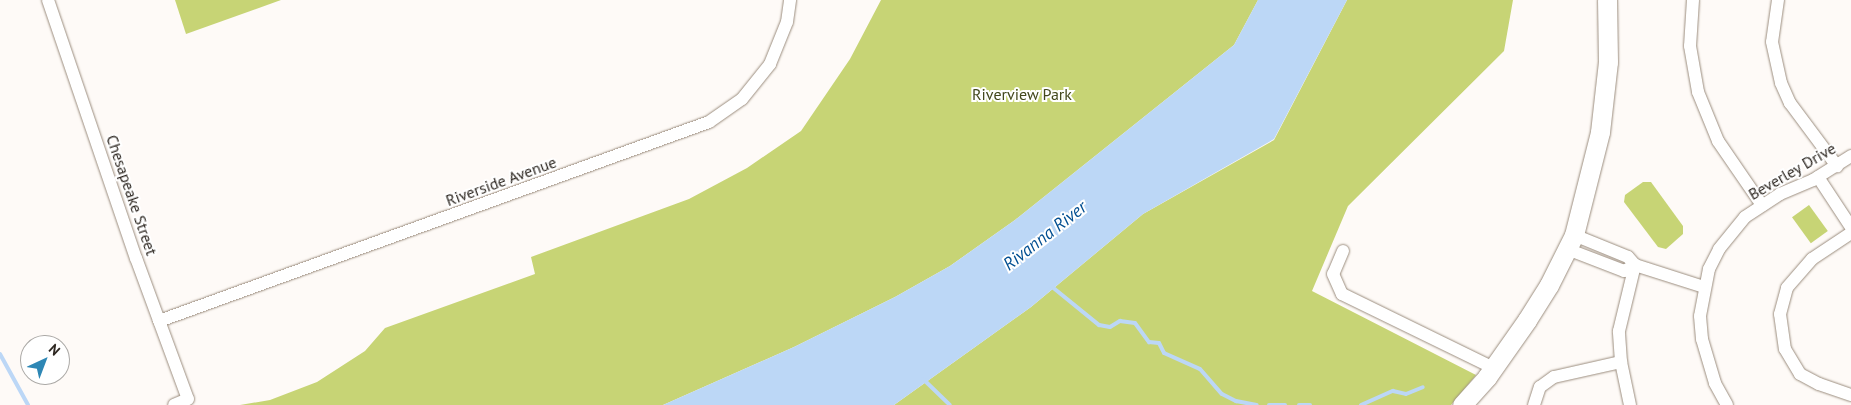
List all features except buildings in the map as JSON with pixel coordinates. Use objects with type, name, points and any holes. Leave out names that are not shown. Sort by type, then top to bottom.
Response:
[{"type":"street","name":"Chesapeake Street","points":[[48,0],[159,321],[188,399],[174,405]]},
{"type":"street","name":"Riverside Avenue","points":[[159,321],[709,122],[742,99],[770,64],[787,22],[790,0]]},
{"type":"street","points":[[1462,405],[1494,368],[1549,285],[1570,242],[1600,132],[1608,62],[1607,0]]},
{"type":"street","points":[[1693,0],[1690,46],[1701,101],[1718,141],[1762,204]]},
{"type":"street","points":[[1778,0],[1772,42],[1782,86],[1790,103],[1837,166]]},
{"type":"street","name":"Beverley Drive","points":[[1727,405],[1715,384],[1702,339],[1700,316],[1704,287],[1719,249],[1745,217],[1762,204],[1818,177],[1851,156]]},
{"type":"street","points":[[1818,177],[1851,227]]},
{"type":"street","points":[[1851,233],[1812,259],[1787,288],[1780,314],[1785,349],[1800,374],[1818,384],[1851,395]]},
{"type":"street","points":[[1570,242],[1628,257],[1635,265],[1704,287]]},
{"type":"street","points":[[1343,251],[1332,274],[1342,294],[1494,368]]},
{"type":"street","points":[[1630,405],[1621,362],[1620,320],[1635,265]]},
{"type":"street","points":[[1534,405],[1540,387],[1554,376],[1621,362]]},
{"type":"green space","points":[[175,0],[281,0],[186,34]]},
{"type":"green space","name":"Riverview Park","points":[[881,0],[1258,0],[1234,45],[1015,220],[950,266],[895,297],[794,347],[663,405],[240,405],[270,400],[317,382],[365,351],[385,328],[535,274],[531,257],[689,199],[747,168],[801,131],[850,59]]},
{"type":"green space","points":[[1347,0],[1513,0],[1504,51],[1348,206],[1312,291],[1476,375],[1451,405],[894,405],[1031,307],[1143,214],[1274,140]]},
{"type":"green space","points":[[1643,182],[1651,182],[1683,226],[1683,234],[1666,249],[1658,247],[1624,202],[1625,195]]},
{"type":"green space","points":[[1809,205],[1828,231],[1811,243],[1792,217]]},
{"type":"water","name":"Rivanna River","points":[[1258,0],[1347,0],[1274,139],[1143,214],[1031,307],[894,405],[663,405],[794,347],[895,297],[950,266],[1015,220],[1234,45]]},
{"type":"waterway","points":[[1051,286],[1099,325],[1110,327],[1120,321],[1135,323],[1149,342],[1159,343],[1164,353],[1200,369],[1222,394],[1236,401],[1257,405]]},
{"type":"waterway","points":[[0,354],[28,405]]},
{"type":"waterway","points":[[923,379],[950,405]]},
{"type":"waterway","points":[[1361,405],[1393,391],[1406,394],[1423,387]]},
{"type":"waterway","points":[[1269,405],[1285,405]]},
{"type":"waterway","points":[[1299,405],[1310,405]]}]
